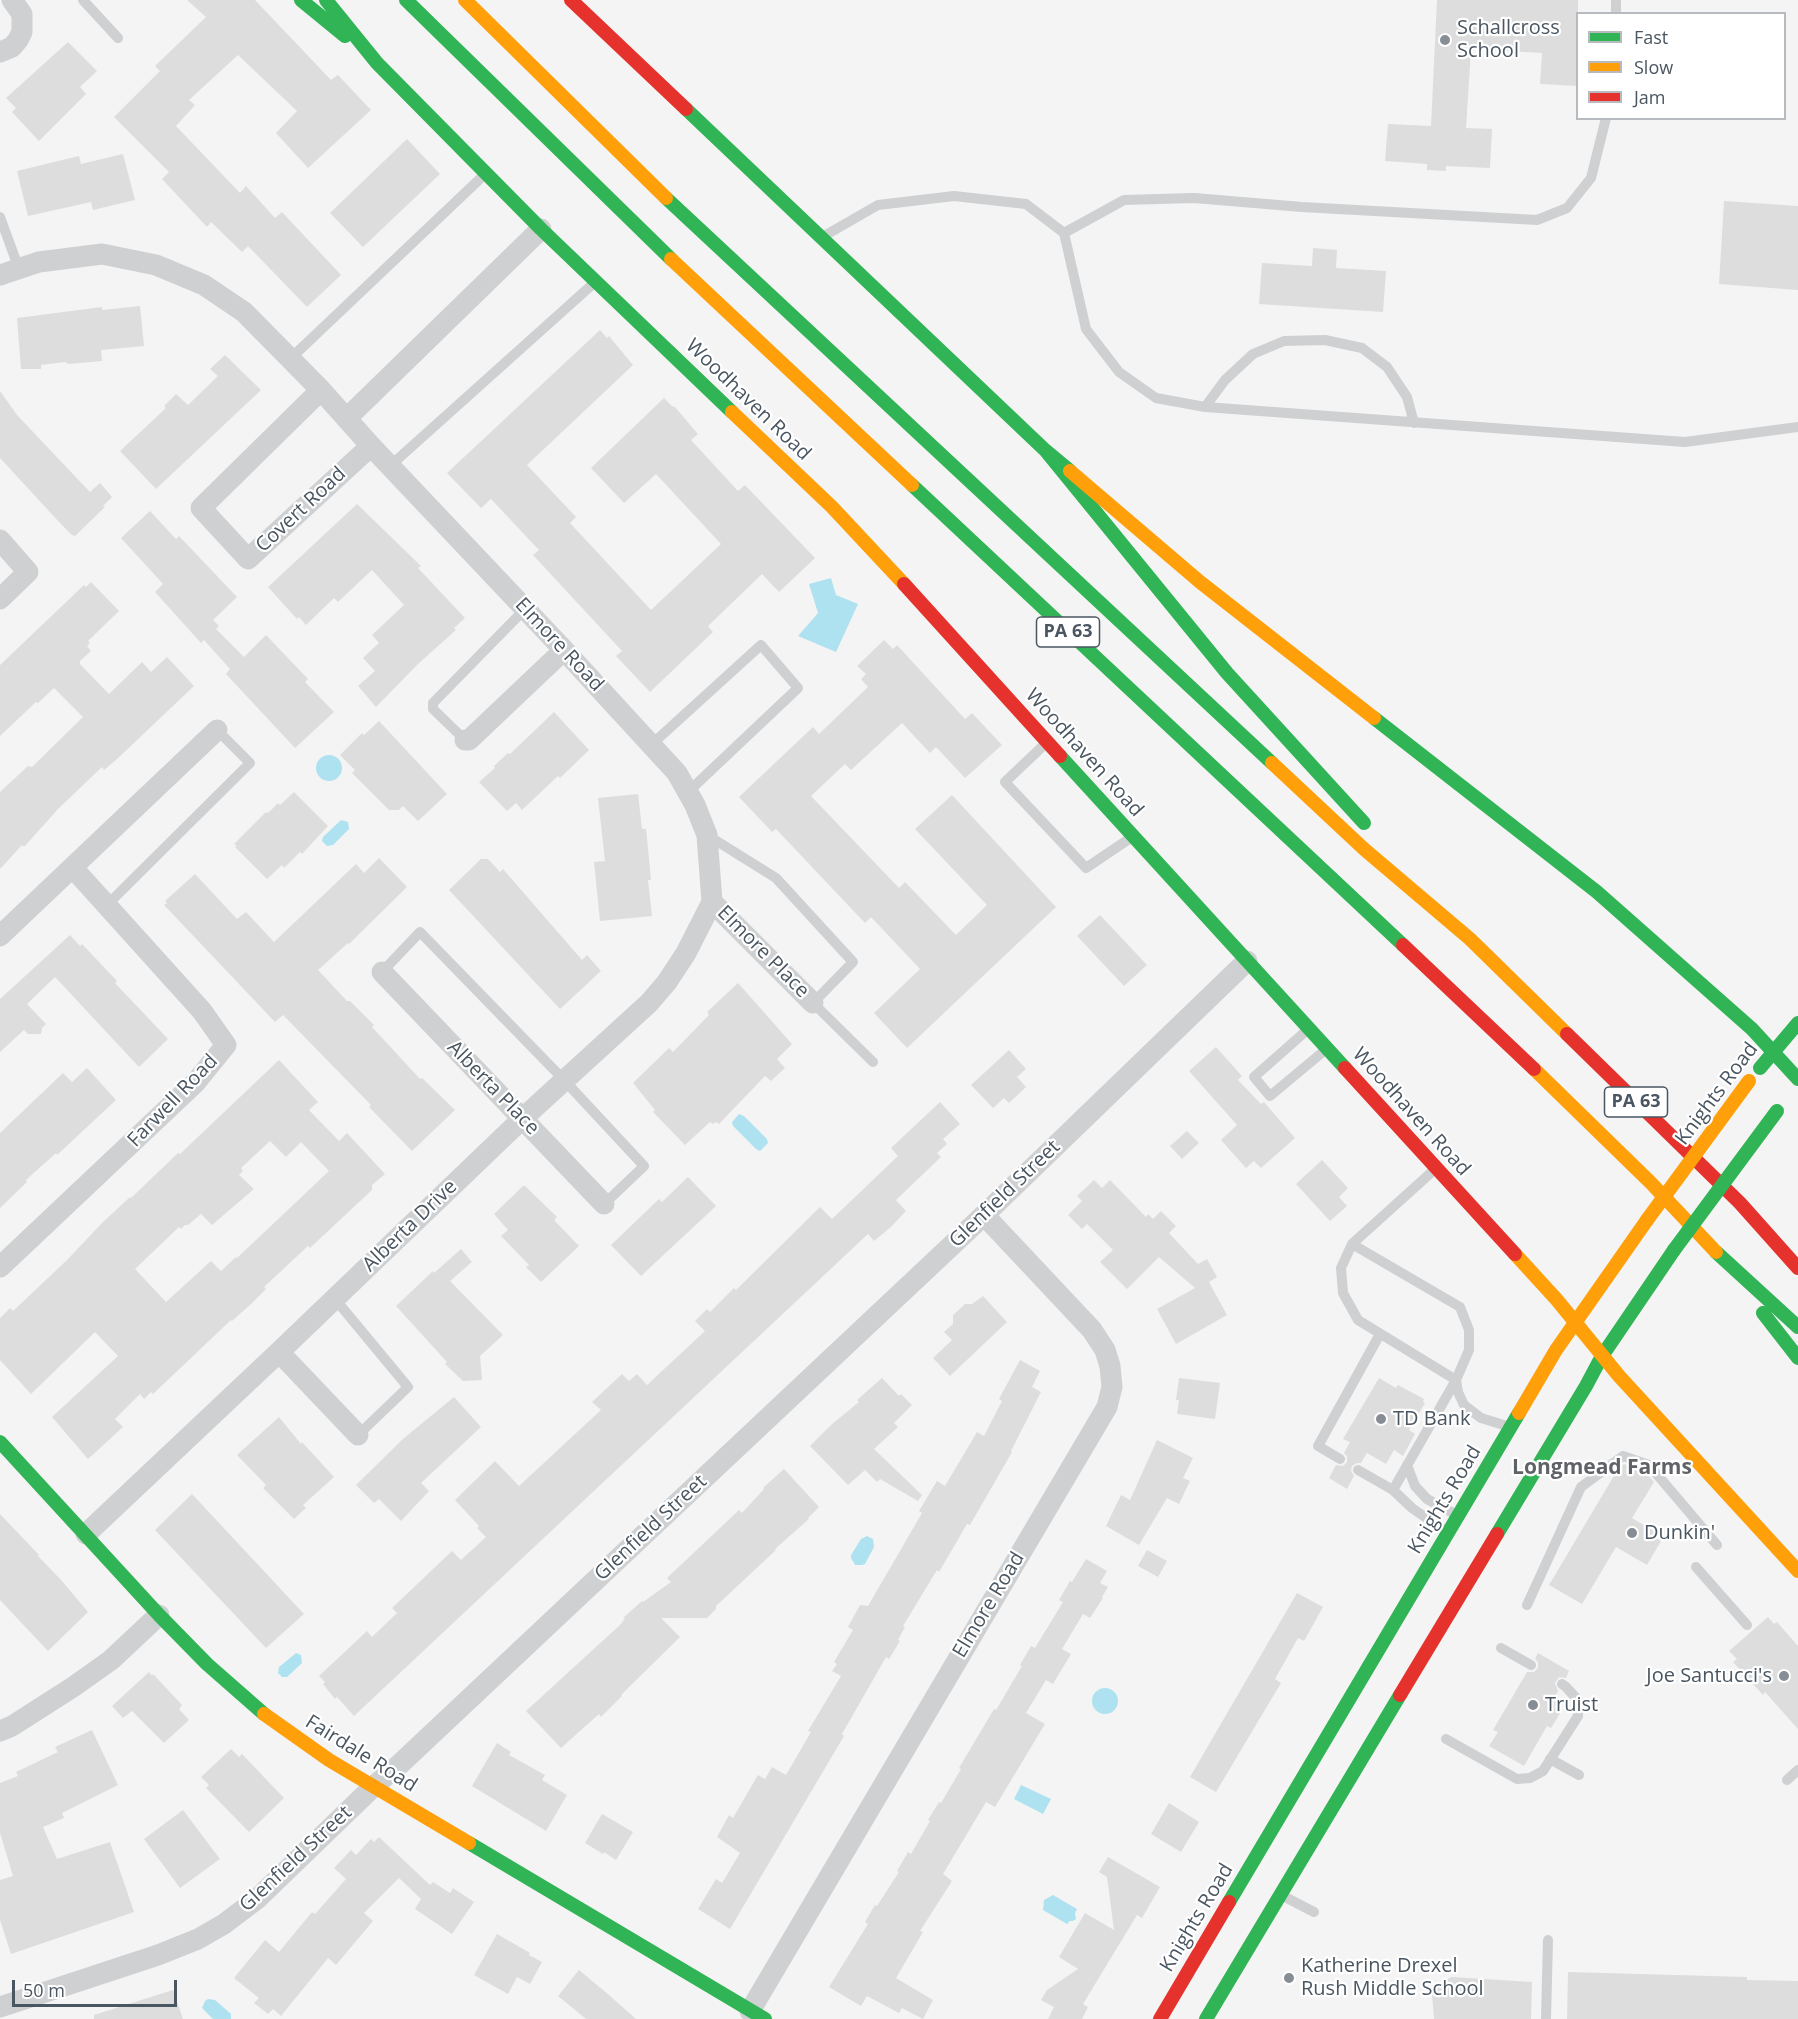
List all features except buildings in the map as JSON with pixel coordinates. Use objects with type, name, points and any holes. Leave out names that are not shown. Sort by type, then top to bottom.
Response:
[{"type":"main road","name":"Woodhaven Road","points":[[301,0],[377,63],[541,229],[832,507],[1557,1300],[1602,1356],[1798,1571]]},
{"type":"main road","points":[[326,0],[377,63]]},
{"type":"main road","name":"PA 63","points":[[406,0],[674,261],[1174,732],[1483,1019],[1651,1183],[1729,1265],[1798,1327]]},
{"type":"main road","name":"PA 63","points":[[465,0],[675,207],[1364,849],[1470,939],[1740,1203],[1798,1268]]},
{"type":"main road","points":[[571,0],[1046,451],[1200,582],[1597,892],[1774,1051],[1798,1079]]},
{"type":"main road","points":[[1046,451],[1227,673],[1376,836]]},
{"type":"main road","points":[[1400,862],[1470,939]]},
{"type":"main road","name":"Knights Road","points":[[1160,2019],[1246,1884],[1448,1533],[1462,1518],[1511,1426],[1575,1322],[1749,1081],[1798,1023]]},
{"type":"main road","points":[[1208,2018],[1276,1896],[1490,1534],[1602,1356],[1674,1250],[1781,1108]]},
{"type":"main road","points":[[1729,1265],[1777,1333],[1798,1358]]},
{"type":"main road","name":"Fairdale Road","points":[[0,1442],[159,1615],[207,1664],[265,1715],[329,1760],[758,2015]]},
{"type":"street","points":[[0,52],[12,47],[22,32],[22,14],[12,0]]},
{"type":"street","points":[[347,418],[541,229]]},
{"type":"street","name":"Elmore Road","points":[[9,272],[39,262],[102,254],[156,265],[204,285],[244,312],[321,390],[370,446],[564,650],[676,772],[688,792],[707,835],[712,902]]},
{"type":"street","name":"Covert Road","points":[[321,390],[201,508],[248,559],[370,446]]},
{"type":"street","points":[[0,599],[28,572],[5,545]]},
{"type":"street","points":[[465,740],[469,740],[564,650]]},
{"type":"street","points":[[0,936],[217,730]]},
{"type":"street","name":"Farwell Road","points":[[0,1267],[196,1082],[226,1045],[202,1011],[73,868]]},
{"type":"street","name":"Elmore Place","points":[[712,902],[813,1003]]},
{"type":"street","name":"Alberta Drive","points":[[86,1534],[522,1119],[649,1003],[667,982],[686,953],[712,902]]},
{"type":"street","name":"Glenfield Street","points":[[0,2007],[158,1955],[198,1939],[224,1924],[257,1899],[374,1786],[409,1756],[984,1215],[1247,961]]},
{"type":"street","name":"Alberta Place","points":[[382,972],[604,1204]]},
{"type":"street","name":"Elmore Road","points":[[758,2015],[1107,1407],[1112,1387],[1110,1366],[1105,1350],[1092,1330],[984,1215]]},
{"type":"street","points":[[279,1352],[358,1435]]},
{"type":"street","points":[[0,1731],[12,1726],[73,1687],[111,1660],[159,1615]]},
{"type":"lane","points":[[83,0],[118,38]]},
{"type":"lane","points":[[1064,233],[1124,200],[1194,198],[1302,207],[1537,220],[1567,208],[1591,178],[1606,120]]},
{"type":"lane","points":[[290,359],[487,173]]},
{"type":"lane","points":[[821,238],[878,205],[954,196],[1026,204],[1064,233],[1086,328],[1119,372],[1156,398],[1205,408],[1685,442],[1798,427]]},
{"type":"lane","points":[[0,217],[9,272]]},
{"type":"lane","points":[[390,466],[596,280]]},
{"type":"lane","points":[[1205,408],[1225,380],[1253,354],[1284,341],[1325,340],[1362,348],[1387,367],[1407,397],[1414,423]]},
{"type":"lane","points":[[465,740],[433,709],[433,704],[525,609]]},
{"type":"lane","points":[[651,745],[761,645],[798,688],[688,792]]},
{"type":"lane","points":[[106,905],[249,763],[217,730]]},
{"type":"lane","points":[[1047,742],[1005,782],[1086,868],[1132,836]]},
{"type":"lane","points":[[707,835],[776,878],[853,962],[813,1003],[873,1062]]},
{"type":"lane","points":[[382,972],[420,932],[564,1080],[644,1166],[604,1204]]},
{"type":"lane","points":[[1308,1028],[1254,1077],[1270,1096],[1327,1049]]},
{"type":"lane","points":[[1436,1168],[1352,1244],[1341,1268],[1343,1293],[1358,1320],[1456,1380],[1464,1405],[1481,1418],[1511,1426]]},
{"type":"lane","points":[[1352,1244],[1460,1307],[1469,1330],[1469,1350],[1456,1380],[1393,1490]]},
{"type":"lane","points":[[335,1299],[408,1387],[358,1435]]},
{"type":"lane","points":[[1340,1459],[1318,1446],[1380,1334]]},
{"type":"lane","points":[[1527,1605],[1581,1487],[1623,1456],[1649,1466],[1717,1545]]},
{"type":"lane","points":[[1407,1465],[1415,1486],[1427,1499],[1462,1518]]},
{"type":"lane","points":[[1358,1470],[1393,1490],[1412,1508],[1448,1533]]},
{"type":"lane","points":[[1696,1567],[1747,1625]]},
{"type":"lane","points":[[1501,1648],[1531,1665]]},
{"type":"lane","points":[[1446,1739],[1517,1779],[1530,1778],[1542,1771],[1578,1716],[1578,1700],[1562,1684]]},
{"type":"lane","points":[[1550,1759],[1579,1775]]},
{"type":"lane","points":[[1787,1780],[1798,1770]]},
{"type":"lane","points":[[1276,1896],[1314,1912]]},
{"type":"lane","points":[[1546,2019],[1548,1940]]},
{"type":"water","points":[[831,578],[836,595],[858,604],[836,652],[798,636],[818,613],[809,584]]},
{"type":"water","points":[[329,755],[338,759],[342,768],[338,777],[329,781],[320,777],[316,768],[320,759]]},
{"type":"water","points":[[341,820],[348,822],[349,829],[333,845],[327,846],[322,841],[323,837]]},
{"type":"water","points":[[739,1114],[744,1116],[767,1139],[768,1143],[760,1151],[733,1126],[732,1122]]},
{"type":"water","points":[[867,1536],[873,1539],[874,1547],[865,1564],[855,1565],[851,1555],[861,1539]]},
{"type":"water","points":[[296,1653],[301,1655],[302,1663],[287,1677],[282,1677],[278,1673],[279,1667]]},
{"type":"water","points":[[1105,1688],[1114,1692],[1118,1701],[1114,1710],[1105,1714],[1096,1710],[1092,1701],[1096,1692]]},
{"type":"water","points":[[1021,1785],[1051,1799],[1043,1814],[1014,1799]]},
{"type":"water","points":[[1053,1895],[1077,1909],[1076,1919],[1067,1924],[1043,1910],[1044,1900]]},
{"type":"water","points":[[208,1999],[215,2000],[231,2014],[231,2019],[213,2019],[202,2008]]},
{"type":"traffic: fast","points":[[301,0],[345,36]]},
{"type":"traffic: fast","points":[[326,0],[377,63]]},
{"type":"traffic: fast","points":[[406,0],[671,259]]},
{"type":"traffic: fast","points":[[377,63],[541,229],[732,412]]},
{"type":"traffic: fast","points":[[686,109],[1046,451],[1070,471]]},
{"type":"traffic: fast","points":[[666,198],[1272,763]]},
{"type":"traffic: fast","points":[[1046,451],[1227,673],[1364,823]]},
{"type":"traffic: fast","points":[[912,485],[1403,945]]},
{"type":"traffic: fast","points":[[1374,718],[1597,892],[1752,1029],[1798,1079]]},
{"type":"traffic: fast","points":[[1060,756],[1345,1068]]},
{"type":"traffic: fast","points":[[1760,1068],[1798,1023]]},
{"type":"traffic: fast","points":[[1674,1250],[1777,1111]]},
{"type":"traffic: fast","points":[[1497,1534],[1602,1356],[1674,1250]]},
{"type":"traffic: fast","points":[[1716,1252],[1798,1327]]},
{"type":"traffic: fast","points":[[1763,1313],[1798,1358]]},
{"type":"traffic: fast","points":[[1229,1902],[1519,1413]]},
{"type":"traffic: fast","points":[[0,1442],[159,1615],[207,1664],[264,1714]]},
{"type":"traffic: fast","points":[[1206,2019],[1400,1695]]},
{"type":"traffic: fast","points":[[469,1843],[765,2019]]},
{"type":"traffic: slow","points":[[465,0],[666,198]]},
{"type":"traffic: slow","points":[[671,259],[912,485]]},
{"type":"traffic: slow","points":[[732,412],[832,507],[904,584]]},
{"type":"traffic: slow","points":[[1070,471],[1200,582],[1374,718]]},
{"type":"traffic: slow","points":[[1272,763],[1364,849],[1470,939],[1567,1034]]},
{"type":"traffic: slow","points":[[1534,1069],[1651,1183],[1716,1252]]},
{"type":"traffic: slow","points":[[1647,1220],[1749,1081]]},
{"type":"traffic: slow","points":[[1519,1413],[1556,1350],[1647,1220]]},
{"type":"traffic: slow","points":[[1515,1254],[1557,1300],[1619,1376],[1798,1571]]},
{"type":"traffic: slow","points":[[264,1714],[329,1760],[469,1843]]},
{"type":"traffic: jam","points":[[571,0],[686,109]]},
{"type":"traffic: jam","points":[[904,584],[1060,756]]},
{"type":"traffic: jam","points":[[1403,945],[1534,1069]]},
{"type":"traffic: jam","points":[[1567,1034],[1740,1203],[1798,1268]]},
{"type":"traffic: jam","points":[[1345,1068],[1515,1254]]},
{"type":"traffic: jam","points":[[1400,1695],[1497,1534]]},
{"type":"traffic: jam","points":[[1160,2019],[1229,1902]]},
{"type":"place","name":"Schallcross School","points":[[1445,40]]},
{"type":"place","name":"TD Bank","points":[[1381,1419]]},
{"type":"place","name":"Dunkin'","points":[[1632,1533]]},
{"type":"place","name":"Joe Santucci's","points":[[1784,1676]]},
{"type":"place","name":"Truist","points":[[1533,1705]]},
{"type":"place","name":"Katherine Drexel Rush Middle School","points":[[1289,1978]]},
{"type":"district","name":"Longmead Farms","points":[[1602,1468]]}]
